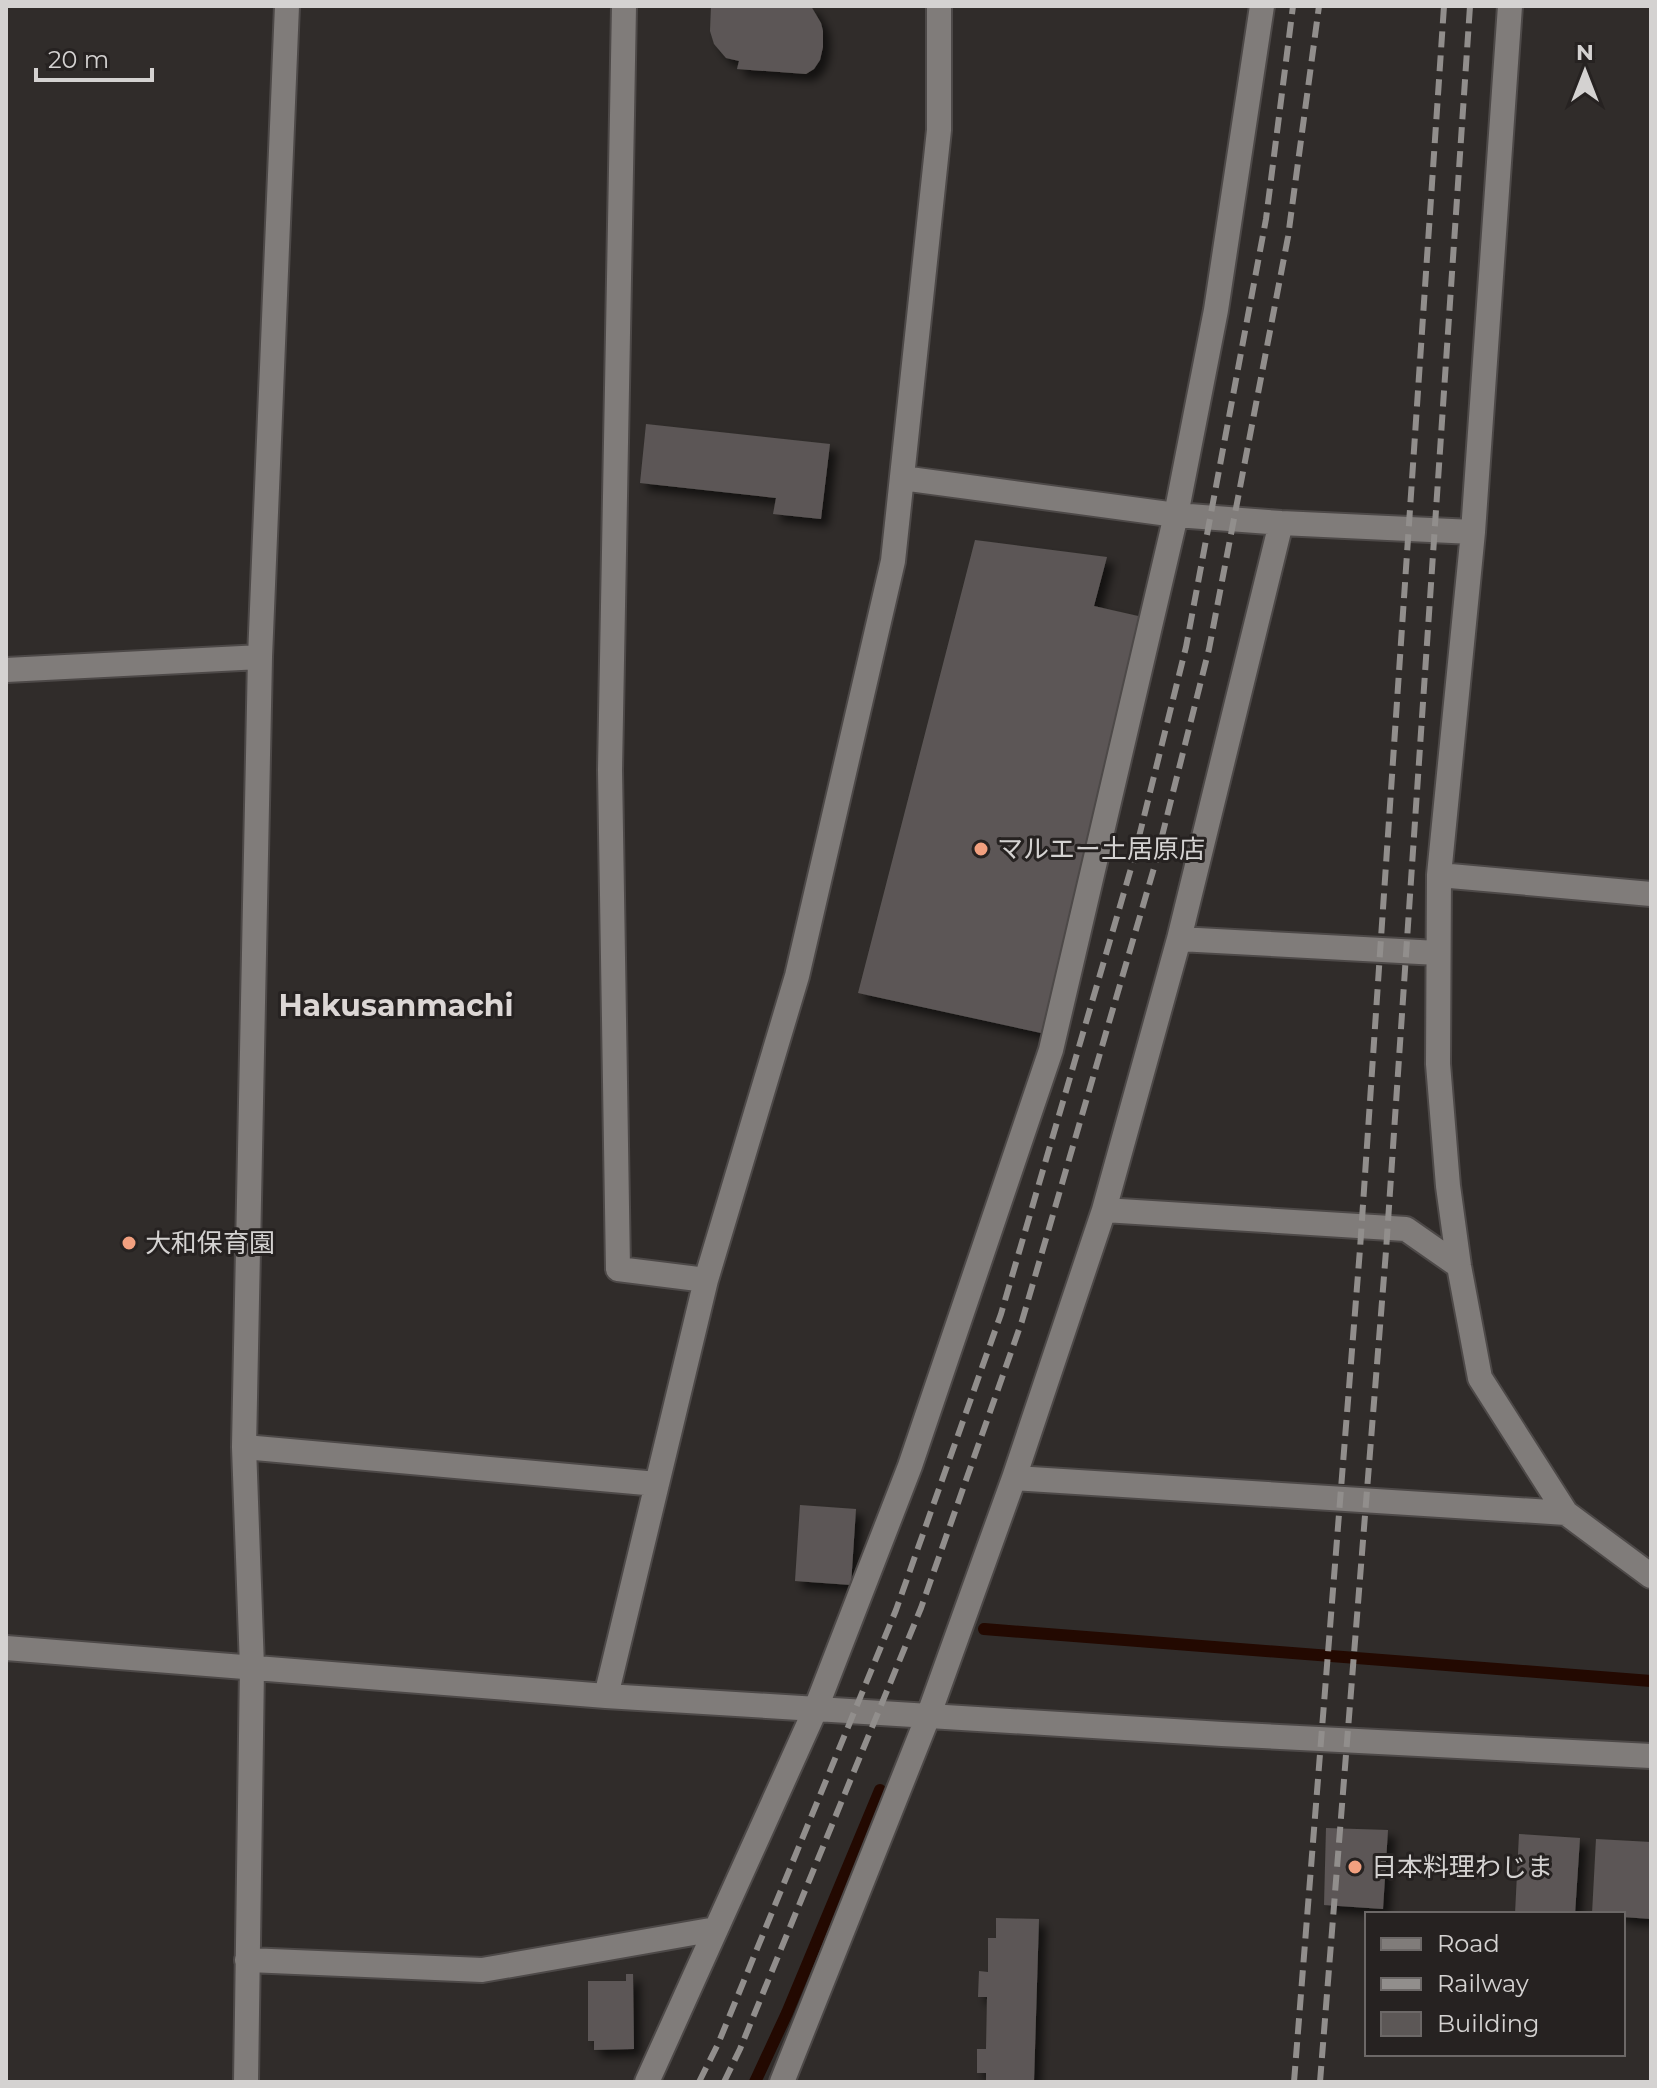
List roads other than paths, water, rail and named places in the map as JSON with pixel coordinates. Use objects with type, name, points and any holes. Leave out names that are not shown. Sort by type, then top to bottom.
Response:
[{"type":"street","points":[[246,2082],[252,1667],[244,1447],[260,657],[287,6]]},
{"type":"street","points":[[624,6],[610,770],[618,1269],[706,1280]]},
{"type":"street","points":[[606,1696],[706,1280],[797,976],[893,561],[939,130],[939,6]]},
{"type":"street","points":[[647,2082],[816,1708],[910,1466],[1051,1050],[1176,515],[1216,310],[1262,6]]},
{"type":"street","points":[[1510,6],[1473,532],[1439,875],[1438,1064],[1448,1186],[1480,1378],[1566,1513],[1651,1576]]},
{"type":"street","points":[[902,478],[1176,515],[1473,532]]},
{"type":"street","points":[[782,2082],[929,1714],[1014,1478],[1104,1210],[1179,939],[1281,523]]},
{"type":"street","points":[[6,670],[260,657]]},
{"type":"street","points":[[1439,875],[1651,894]]},
{"type":"street","points":[[1179,939],[1438,953]]},
{"type":"street","points":[[1104,1210],[1406,1229],[1459,1266]]},
{"type":"street","points":[[244,1447],[657,1484]]},
{"type":"street","points":[[1014,1478],[1566,1513]]},
{"type":"street","points":[[6,1648],[606,1696],[1222,1734],[1651,1756]]},
{"type":"street","points":[[247,1960],[482,1970],[716,1929]]},
{"type":"waterway","points":[[984,1629],[1651,1681]]},
{"type":"waterway","points":[[755,2082],[880,1790]]},
{"type":"railway","points":[[699,2082],[718,2044],[896,1610],[1001,1314],[1132,865],[1186,647],[1266,219],[1293,6]]},
{"type":"railway","points":[[724,2082],[921,1608],[1022,1321],[1154,868],[1209,649],[1288,237],[1319,6]]},
{"type":"railway","points":[[1294,2082],[1360,1249],[1444,6]]},
{"type":"railway","points":[[1320,2082],[1386,1251],[1470,6]]},
{"type":"place","name":"マルエー土居原店","points":[[981,849]]},
{"type":"place","name":"大和保育園","points":[[129,1243]]},
{"type":"place","name":"日本料理わじま","points":[[1355,1867]]},
{"type":"district","name":"Hakusanmachi","points":[[396,1006]]}]
